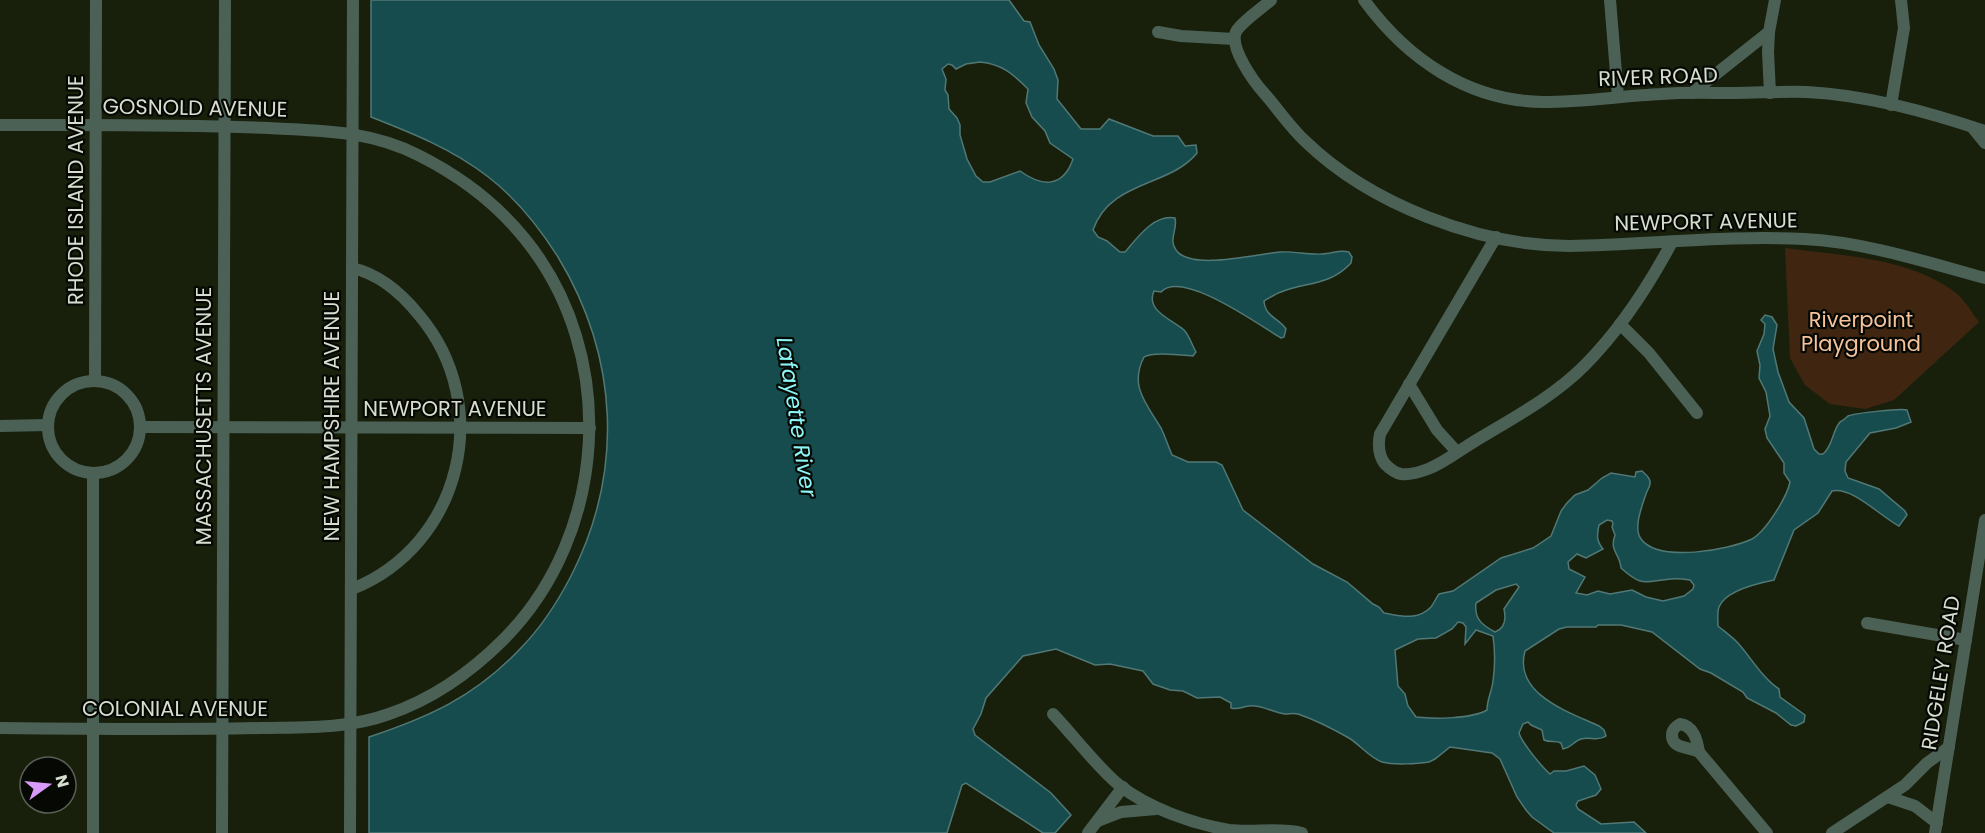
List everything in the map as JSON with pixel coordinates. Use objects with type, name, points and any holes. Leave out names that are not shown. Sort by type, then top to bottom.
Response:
[{"type":"street","name":"RHODE ISLAND AVENUE","points":[[95,381],[96,0]]},
{"type":"street","name":"MASSACHUSETTS AVENUE","points":[[222,833],[225,0]]},
{"type":"street","name":"NEW HAMPSHIRE AVENUE","points":[[350,833],[354,0]]},
{"type":"street","points":[[1158,32],[1181,36],[1234,39],[1238,29],[1271,0]]},
{"type":"street","name":"RIVER ROAD","points":[[1364,0],[1398,42],[1442,74],[1505,97],[1543,102],[1692,93],[1807,92],[1924,112],[1985,130]]},
{"type":"street","points":[[1610,0],[1618,97]]},
{"type":"street","points":[[1891,105],[1904,28],[1901,0]]},
{"type":"street","points":[[1770,93],[1769,32],[1776,2]]},
{"type":"street","points":[[1692,93],[1769,32]]},
{"type":"street","name":"NEWPORT AVENUE","points":[[1234,39],[1240,55],[1261,90],[1306,142],[1371,192],[1430,218],[1496,237],[1568,246],[1672,243],[1737,237],[1818,240],[1881,250],[1985,278]]},
{"type":"street","name":"GOSNOLD AVENUE","points":[[0,125],[224,126],[354,133],[405,149],[440,167],[493,205],[528,242],[555,286],[577,339],[588,395],[590,428]]},
{"type":"street","points":[[1971,126],[1985,142]]},
{"type":"street","points":[[1496,237],[1380,434],[1378,442],[1382,458],[1393,471],[1401,474],[1427,469],[1540,401],[1565,383],[1590,359],[1620,324],[1655,273],[1672,243]]},
{"type":"street","points":[[352,268],[370,274],[394,290],[414,309],[433,334],[449,364],[454,379],[461,429],[460,450],[453,482],[430,527],[421,540],[398,563],[369,582],[352,589]]},
{"type":"street","points":[[1620,324],[1649,353],[1697,413]]},
{"type":"street","points":[[95,381],[105,382],[123,391],[136,407],[140,427],[137,445],[126,460],[111,470],[93,473],[75,469],[60,459],[51,443],[48,425],[53,405],[66,390],[75,384],[95,381]]},
{"type":"street","points":[[1409,384],[1426,413],[1457,452]]},
{"type":"street","points":[[0,426],[48,425]]},
{"type":"street","name":"NEWPORT AVENUE","points":[[140,427],[590,428]]},
{"type":"street","name":"COLONIAL AVENUE","points":[[0,728],[222,729],[351,725],[392,714],[444,688],[488,655],[519,623],[544,589],[569,539],[585,484],[590,428]]},
{"type":"street","points":[[93,473],[93,833]]},
{"type":"street","name":"RIDGELEY ROAD","points":[[1936,828],[1985,520]]},
{"type":"street","points":[[1867,623],[1966,640]]},
{"type":"street","points":[[1053,714],[1123,787],[1146,803],[1226,829],[1302,833]]},
{"type":"street","points":[[1832,833],[1888,797],[1949,747]]},
{"type":"street","points":[[1699,752],[1767,833]]},
{"type":"street","points":[[1088,833],[1123,787]]},
{"type":"street","points":[[1888,797],[1915,806],[1936,828]]},
{"type":"street","points":[[1098,821],[1120,812],[1160,809]]},
{"type":"green space","name":"Riverpoint Playground","points":[[1785,248],[1874,260],[1917,272],[1956,293],[1979,322],[1894,400],[1865,409],[1830,404],[1805,385],[1790,358]]},
{"type":"water","name":"Lafayette River","points":[[371,0],[1009,0],[1024,21],[1030,22],[1039,45],[1058,80],[1057,99],[1081,129],[1100,129],[1109,119],[1153,136],[1178,136],[1185,146],[1196,145],[1197,153],[1185,164],[1126,193],[1113,202],[1101,214],[1093,230],[1098,237],[1120,252],[1125,252],[1153,223],[1175,218],[1174,246],[1184,256],[1195,259],[1225,260],[1280,252],[1325,254],[1349,252],[1352,257],[1351,263],[1335,276],[1281,292],[1264,301],[1267,311],[1286,329],[1284,337],[1281,338],[1239,312],[1202,293],[1186,288],[1171,287],[1161,292],[1154,291],[1153,304],[1162,314],[1184,330],[1196,352],[1193,356],[1148,355],[1144,357],[1138,377],[1141,394],[1161,428],[1172,455],[1188,462],[1216,462],[1222,465],[1243,510],[1313,564],[1347,582],[1384,613],[1409,616],[1420,614],[1431,607],[1439,594],[1453,591],[1501,558],[1533,548],[1551,536],[1561,511],[1575,495],[1588,490],[1611,473],[1635,477],[1636,472],[1642,471],[1649,479],[1650,485],[1646,492],[1638,529],[1641,539],[1650,546],[1663,551],[1695,552],[1727,547],[1758,535],[1775,513],[1790,482],[1784,473],[1784,463],[1767,438],[1765,429],[1770,416],[1766,392],[1759,378],[1760,365],[1757,351],[1764,334],[1765,324],[1761,320],[1765,315],[1772,317],[1777,325],[1773,349],[1778,372],[1789,402],[1804,418],[1814,449],[1819,454],[1826,451],[1837,426],[1848,416],[1878,411],[1907,410],[1911,422],[1896,428],[1870,433],[1846,462],[1845,471],[1848,478],[1879,489],[1907,515],[1899,526],[1848,493],[1832,491],[1818,513],[1794,530],[1774,580],[1735,592],[1722,601],[1719,607],[1718,626],[1737,642],[1762,673],[1779,689],[1780,697],[1805,715],[1804,722],[1796,726],[1747,698],[1743,692],[1711,673],[1700,669],[1652,632],[1621,625],[1567,627],[1559,629],[1525,651],[1524,666],[1527,679],[1535,690],[1559,707],[1599,726],[1604,730],[1606,736],[1600,739],[1581,739],[1563,749],[1561,743],[1544,740],[1542,730],[1528,722],[1523,724],[1519,733],[1524,743],[1550,774],[1554,771],[1566,771],[1584,766],[1595,775],[1601,789],[1596,795],[1578,801],[1576,805],[1578,809],[1601,824],[1634,822],[1646,833],[1554,833],[1526,810],[1517,797],[1500,759],[1492,753],[1450,747],[1429,762],[1392,764],[1382,762],[1349,738],[1298,714],[1285,714],[1253,706],[1231,708],[1231,703],[1220,697],[1197,698],[1183,691],[1170,690],[1153,684],[1143,671],[1110,664],[1095,665],[1056,649],[1023,656],[986,698],[973,729],[975,735],[1051,793],[1071,815],[1055,833],[1043,833],[966,783],[962,785],[947,833],[369,833],[369,737],[411,722],[450,704],[485,681],[527,642],[560,596],[588,537],[600,496],[606,456],[607,415],[603,375],[593,335],[578,295],[558,257],[535,224],[507,193],[474,166],[431,142],[371,117]],"holes":[[[980,62],[1001,67],[1028,89],[1026,103],[1032,117],[1045,131],[1050,143],[1073,159],[1064,175],[1051,182],[1036,180],[1020,171],[990,182],[983,182],[976,176],[967,159],[960,135],[960,125],[949,109],[948,95],[945,90],[946,79],[942,69],[948,64],[956,69],[966,64]],[[1607,520],[1612,521],[1615,535],[1613,545],[1621,568],[1634,578],[1645,582],[1690,580],[1694,585],[1693,589],[1684,596],[1663,601],[1646,597],[1632,590],[1610,594],[1598,591],[1587,595],[1576,593],[1585,577],[1569,569],[1568,562],[1577,554],[1586,558],[1603,549],[1598,538],[1599,525]],[[1516,584],[1519,587],[1504,609],[1503,625],[1495,632],[1480,621],[1476,613],[1476,603],[1496,590]],[[1458,622],[1463,623],[1466,627],[1465,644],[1476,630],[1493,636],[1494,670],[1487,710],[1462,717],[1416,717],[1408,706],[1405,694],[1398,686],[1395,650],[1418,639],[1436,638],[1452,629]]]}]
